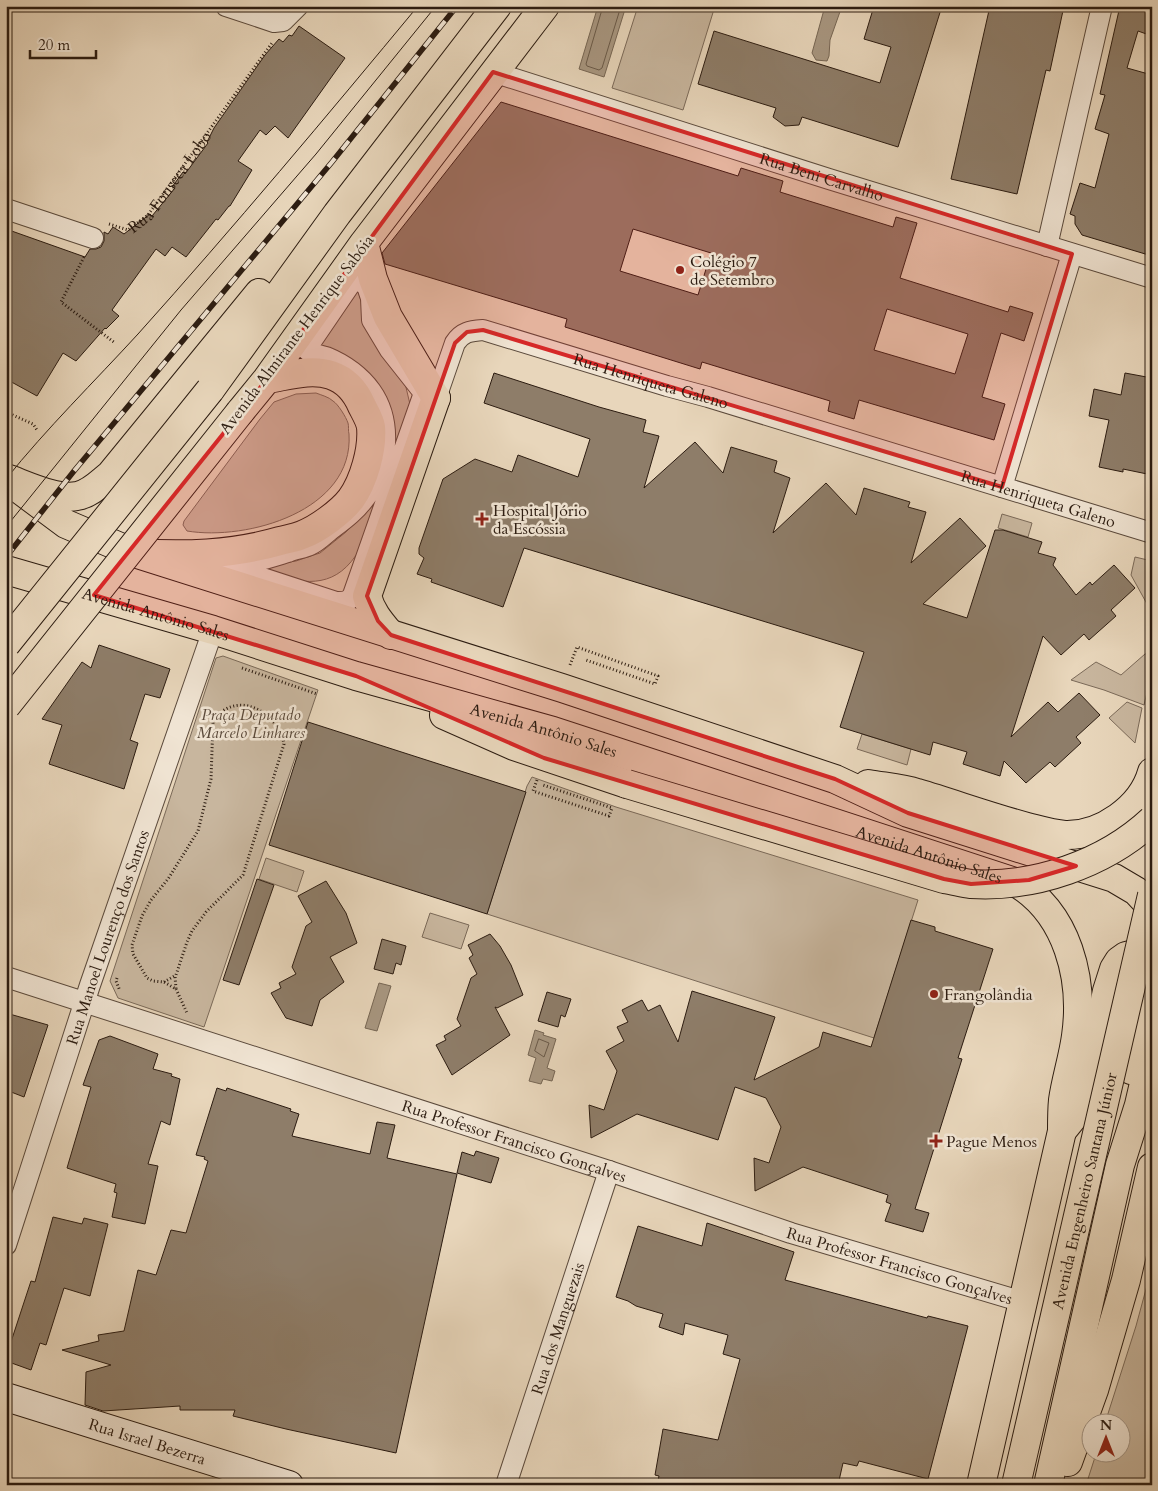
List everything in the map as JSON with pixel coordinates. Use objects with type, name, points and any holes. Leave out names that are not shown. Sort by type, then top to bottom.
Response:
[{"type":"main road","points":[[6,644],[210,390],[337,214],[498,6]]},
{"type":"main road","name":"Avenida Almirante Henrique Sabóia","points":[[6,706],[267,379],[364,243],[545,6]]},
{"type":"main road","points":[[6,479],[60,496],[78,496],[94,489],[110,475],[283,264],[337,214]]},
{"type":"main road","points":[[364,243],[373,279],[388,317],[436,398]]},
{"type":"main road","points":[[134,553],[177,556],[261,547],[302,535],[328,520],[351,499],[363,475],[370,453],[371,425],[353,390],[331,375],[313,371],[267,379]]},
{"type":"main road","name":"Rua Henriqueta Galeno","points":[[391,635],[374,614],[367,596],[436,398]]},
{"type":"main road","points":[[6,479],[66,524],[134,553],[562,688],[835,779],[908,813],[1114,878],[1136,891],[1152,908]]},
{"type":"main road","name":"Avenida Antônio Sales","points":[[6,570],[213,630],[356,676],[553,731],[1015,882],[1028,889],[1041,902],[1061,930]]},
{"type":"main road","points":[[356,676],[544,758],[944,879],[971,884],[1029,880],[1053,875],[1090,861],[1122,844],[1152,820]]},
{"type":"main road","points":[[835,779],[916,792],[997,819],[1063,835],[1078,835],[1115,820],[1127,811],[1141,793],[1152,772]]},
{"type":"main road","name":"Avenida Engenheiro Santana Júnior","points":[[1016,1485],[1152,895]]},
{"type":"main road","name":"Avenida Engenheiro Santana Júnior","points":[[981,1485],[1062,1131],[1063,1101],[1076,1036],[1078,998],[1069,948],[1061,930]]},
{"type":"main road","points":[[1062,1131],[1083,1105],[1107,991],[1114,969],[1119,961],[1126,956],[1134,954],[1144,959],[1148,965],[1150,976],[1148,999],[1122,1103],[1120,1165]]},
{"type":"main road","points":[[1048,1485],[1120,1165],[1139,1105],[1152,1049]]},
{"type":"main road","points":[[1059,1485],[1094,1390],[1126,1280],[1152,1167]]},
{"type":"street","points":[[226,6],[269,20],[283,20],[298,6]]},
{"type":"street","points":[[1047,246],[1102,6]]},
{"type":"street","name":"Rua Beni Carvalho","points":[[493,72],[829,179],[1152,278]]},
{"type":"street","points":[[6,210],[93,238]]},
{"type":"street","points":[[1002,487],[1072,254]]},
{"type":"street","points":[[353,280],[359,280],[366,286],[371,298],[372,320],[376,327],[390,350],[424,393],[353,595],[351,599],[344,602],[336,602],[226,567],[236,565],[262,560],[311,545],[351,514],[366,497],[377,476],[384,454],[385,430],[382,415],[372,392],[341,364],[309,352],[306,349],[353,280]]},
{"type":"street","name":"Rua Henriqueta Galeno","points":[[436,398],[454,343],[459,336],[467,332],[483,330],[1152,533]]},
{"type":"street","name":"Rua Manoel Lourenço dos Santos","points":[[6,1245],[85,1002],[213,630]]},
{"type":"street","name":"Rua Professor Francisco Gonçalves","points":[[6,977],[609,1171],[791,1233],[1024,1302]]},
{"type":"street","name":"Rua dos Manguezais","points":[[506,1485],[609,1171]]},
{"type":"street","name":"Rua Israel Bezerra","points":[[6,1397],[288,1485]]},
{"type":"path","name":"Rua Fonseca Lobo","points":[[115,343],[61,302],[93,238],[102,222],[128,230],[148,215],[276,37],[283,20]]},
{"type":"path","points":[[6,412],[33,424],[37,430]]},
{"type":"path","points":[[562,688],[576,646],[658,676],[655,684],[586,660]]},
{"type":"path","points":[[234,664],[317,694]]},
{"type":"path","points":[[240,705],[269,715],[279,729],[284,744],[243,875],[206,912],[192,931],[175,976],[176,989],[164,982],[153,981],[147,978],[132,954],[132,945],[142,916],[151,900],[168,880],[198,831],[211,779],[213,722],[225,708],[240,705]]},
{"type":"path","points":[[542,785],[612,808],[609,816],[533,791],[544,758]]},
{"type":"path","points":[[128,944],[134,925]]},
{"type":"path","points":[[119,971],[116,981],[121,992]]},
{"type":"path","points":[[164,982],[175,976]]},
{"type":"path","points":[[178,1010],[187,1013]]},
{"type":"highlighted area","points":[[493,72],[1072,254],[1002,487],[483,330],[467,332],[455,343],[367,596],[378,621],[391,635],[835,779],[908,813],[1076,866],[1029,880],[971,884],[944,879],[544,758],[356,676],[94,595],[267,379]]},
{"type":"green space","points":[[638,6],[715,6],[683,110],[612,88]]},
{"type":"green space","points":[[357,288],[363,307],[405,383],[412,413],[360,549],[351,562],[332,577],[321,580],[297,581],[270,575],[270,565],[296,561],[320,553],[346,532],[365,513],[388,470],[319,347]]},
{"type":"green space","points":[[316,393],[327,397],[335,403],[344,414],[348,424],[349,434],[346,461],[334,483],[316,501],[292,515],[266,525],[238,531],[211,533],[187,531],[183,525],[184,521],[274,402],[296,394]]},
{"type":"green space","points":[[1002,514],[1032,523],[1028,537],[998,528]]},
{"type":"green space","points":[[1135,557],[1152,561],[1152,613],[1131,575]]},
{"type":"green space","points":[[1152,622],[1152,671],[1144,705],[1071,680],[1096,662],[1121,675],[1145,654],[1149,653]]},
{"type":"green space","name":"Praça Deputado Marcelo Linhares","points":[[223,656],[318,690],[204,1027],[118,998],[110,981],[216,658]]},
{"type":"green space","points":[[1127,702],[1142,708],[1135,743],[1109,718]]},
{"type":"green space","points":[[862,734],[911,749],[907,765],[857,749]]},
{"type":"green space","points":[[532,777],[616,807],[918,900],[874,1038],[487,914],[527,786]]},
{"type":"green space","points":[[266,858],[304,871],[297,892],[259,879]]},
{"type":"green space","points":[[430,913],[469,925],[461,949],[422,937]]},
{"type":"green space","points":[[1152,1267],[1152,1485],[1086,1485],[1093,1464],[1130,1464],[1130,1414],[1108,1414],[1136,1326]]},
{"type":"water","points":[[598,6],[626,6],[604,77],[579,69]]},
{"type":"water","points":[[825,6],[842,6],[830,40],[827,61],[816,60],[812,53]]},
{"type":"water","points":[[379,983],[391,986],[377,1031],[365,1028]]},
{"type":"water","points":[[535,1030],[556,1039],[547,1068],[555,1071],[552,1081],[543,1079],[541,1084],[529,1081],[536,1058],[528,1055]]},
{"type":"building","points":[[874,6],[942,6],[898,147],[802,117],[799,125],[785,126],[773,117],[776,108],[698,84],[714,31],[880,83],[891,47],[864,39]]},
{"type":"building","points":[[990,6],[1064,6],[1050,71],[1046,70],[1017,194],[951,179]]},
{"type":"building","points":[[1120,6],[1152,6],[1152,36],[1138,31],[1127,68],[1152,75],[1152,256],[1082,235],[1075,224],[1075,216],[1070,214],[1080,183],[1095,188],[1109,134],[1095,129],[1105,95],[1100,94]]},
{"type":"building","points":[[299,26],[345,58],[288,138],[275,126],[266,135],[260,130],[238,161],[252,170],[230,206],[218,220],[216,219],[186,257],[172,247],[165,256],[156,249],[112,310],[119,316],[105,328],[76,361],[63,353],[37,396],[6,379],[6,229],[85,257],[90,249],[101,247],[104,241],[104,232],[108,234],[113,227],[124,234],[150,214],[152,216],[175,188],[172,187],[183,172],[185,174],[208,143],[214,128],[265,55],[279,39],[283,42],[289,35],[292,36]]},
{"type":"building","name":"Colégio 7 de Setembro","points":[[501,102],[738,176],[741,168],[783,181],[780,192],[893,227],[896,217],[917,223],[900,278],[1008,312],[1010,306],[1033,313],[1024,341],[1001,333],[982,397],[1005,404],[994,440],[859,400],[854,419],[828,411],[830,401],[702,362],[700,369],[565,327],[567,319],[385,264],[382,253]],"holes":[[[633,229],[711,253],[698,295],[620,271]],[[887,309],[968,334],[955,374],[874,350]]]},
{"type":"building","points":[[494,373],[646,420],[643,432],[659,436],[644,488],[695,442],[723,473],[731,447],[777,461],[774,472],[790,478],[773,533],[826,483],[856,515],[864,488],[910,502],[908,507],[926,512],[911,563],[960,518],[986,546],[923,604],[967,618],[995,530],[1003,530],[1042,542],[1038,553],[1056,558],[1053,565],[1076,595],[1090,582],[1092,585],[1114,565],[1135,588],[1111,610],[1116,616],[1089,640],[1084,634],[1061,655],[1043,636],[1011,737],[1048,702],[1058,712],[1079,693],[1100,715],[1076,737],[1081,743],[1055,767],[1050,762],[1026,783],[1004,761],[1000,776],[963,764],[967,752],[933,742],[930,755],[840,727],[864,652],[524,548],[503,607],[431,582],[432,579],[417,574],[424,558],[419,554],[419,548],[443,479],[475,459],[512,472],[518,455],[578,477],[590,439],[484,403]]},
{"type":"building","points":[[1125,373],[1152,378],[1152,475],[1123,469],[1123,472],[1099,467],[1109,420],[1089,416],[1094,389],[1121,395]]},
{"type":"building","points":[[99,645],[170,669],[160,698],[145,694],[130,740],[138,743],[124,789],[49,764],[62,725],[42,719],[82,662],[91,668]]},
{"type":"building","points":[[308,722],[526,792],[487,914],[269,845]]},
{"type":"building","points":[[257,879],[274,885],[239,985],[223,980]]},
{"type":"building","points":[[326,881],[346,913],[357,943],[330,957],[344,982],[320,1000],[312,1026],[286,1018],[271,993],[281,988],[279,983],[296,974],[292,967],[306,926],[312,922],[298,896]]},
{"type":"building","points":[[911,920],[935,927],[935,931],[993,949],[958,1058],[962,1059],[915,1209],[929,1213],[923,1232],[885,1221],[891,1204],[886,1202],[888,1195],[803,1167],[755,1191],[754,1158],[769,1163],[781,1127],[766,1098],[735,1087],[718,1140],[637,1114],[591,1138],[589,1105],[604,1110],[617,1071],[606,1051],[624,1041],[617,1027],[628,1022],[622,1010],[642,1000],[648,1011],[660,1005],[678,1042],[692,991],[775,1017],[754,1080],[819,1047],[823,1032],[871,1047]]},
{"type":"building","points":[[490,934],[500,946],[511,965],[523,995],[497,1008],[495,1007],[510,1035],[452,1075],[436,1045],[446,1040],[444,1036],[461,1026],[457,1019],[471,978],[477,974],[469,958],[473,955],[468,945]]},
{"type":"building","points":[[382,939],[406,946],[401,965],[396,963],[393,974],[374,969]]},
{"type":"building","points":[[547,992],[571,999],[565,1017],[561,1015],[558,1027],[538,1021]]},
{"type":"building","points":[[6,1013],[48,1025],[24,1097],[6,1090]]},
{"type":"building","points":[[110,1036],[158,1054],[153,1069],[172,1074],[171,1076],[180,1079],[170,1125],[161,1121],[148,1164],[158,1166],[145,1224],[112,1217],[117,1193],[114,1192],[116,1184],[67,1168],[91,1087],[83,1085],[99,1040]]},
{"type":"building","points":[[217,1088],[226,1091],[227,1088],[291,1109],[290,1111],[299,1114],[292,1136],[370,1154],[377,1122],[395,1125],[387,1158],[457,1174],[396,1453],[233,1416],[235,1410],[180,1410],[180,1406],[103,1411],[85,1405],[86,1372],[111,1365],[62,1350],[99,1341],[98,1335],[124,1331],[138,1270],[156,1275],[171,1230],[186,1233],[208,1161],[204,1159],[205,1157],[196,1155]]},
{"type":"building","points":[[476,1151],[499,1158],[491,1183],[457,1173],[462,1152],[474,1156]]},
{"type":"building","points":[[53,1217],[82,1224],[84,1218],[108,1224],[90,1296],[64,1288],[46,1345],[40,1343],[31,1370],[6,1361],[6,1357],[31,1281],[35,1282]]},
{"type":"building","points":[[707,1223],[794,1252],[785,1280],[927,1318],[928,1316],[968,1326],[928,1479],[859,1461],[857,1466],[843,1463],[838,1485],[657,1485],[659,1476],[655,1475],[663,1429],[718,1440],[740,1359],[723,1354],[728,1335],[685,1323],[683,1335],[659,1327],[663,1314],[636,1306],[616,1297],[638,1226],[702,1246]]},
{"type":"tram line","points":[[6,479],[209,253],[418,6]]},
{"type":"tram line","points":[[6,527],[181,310],[316,154],[436,6]]},
{"type":"railway","points":[[6,557],[74,471],[332,162],[457,6]]},
{"type":"place","name":"Colégio 7 de Setembro","points":[[680,270]]},
{"type":"place","name":"Hospital Jório da Escóssia","points":[[482,519]]},
{"type":"place","name":"Frangolândia","points":[[934,994]]},
{"type":"place","name":"Pague Menos","points":[[936,1141]]}]
